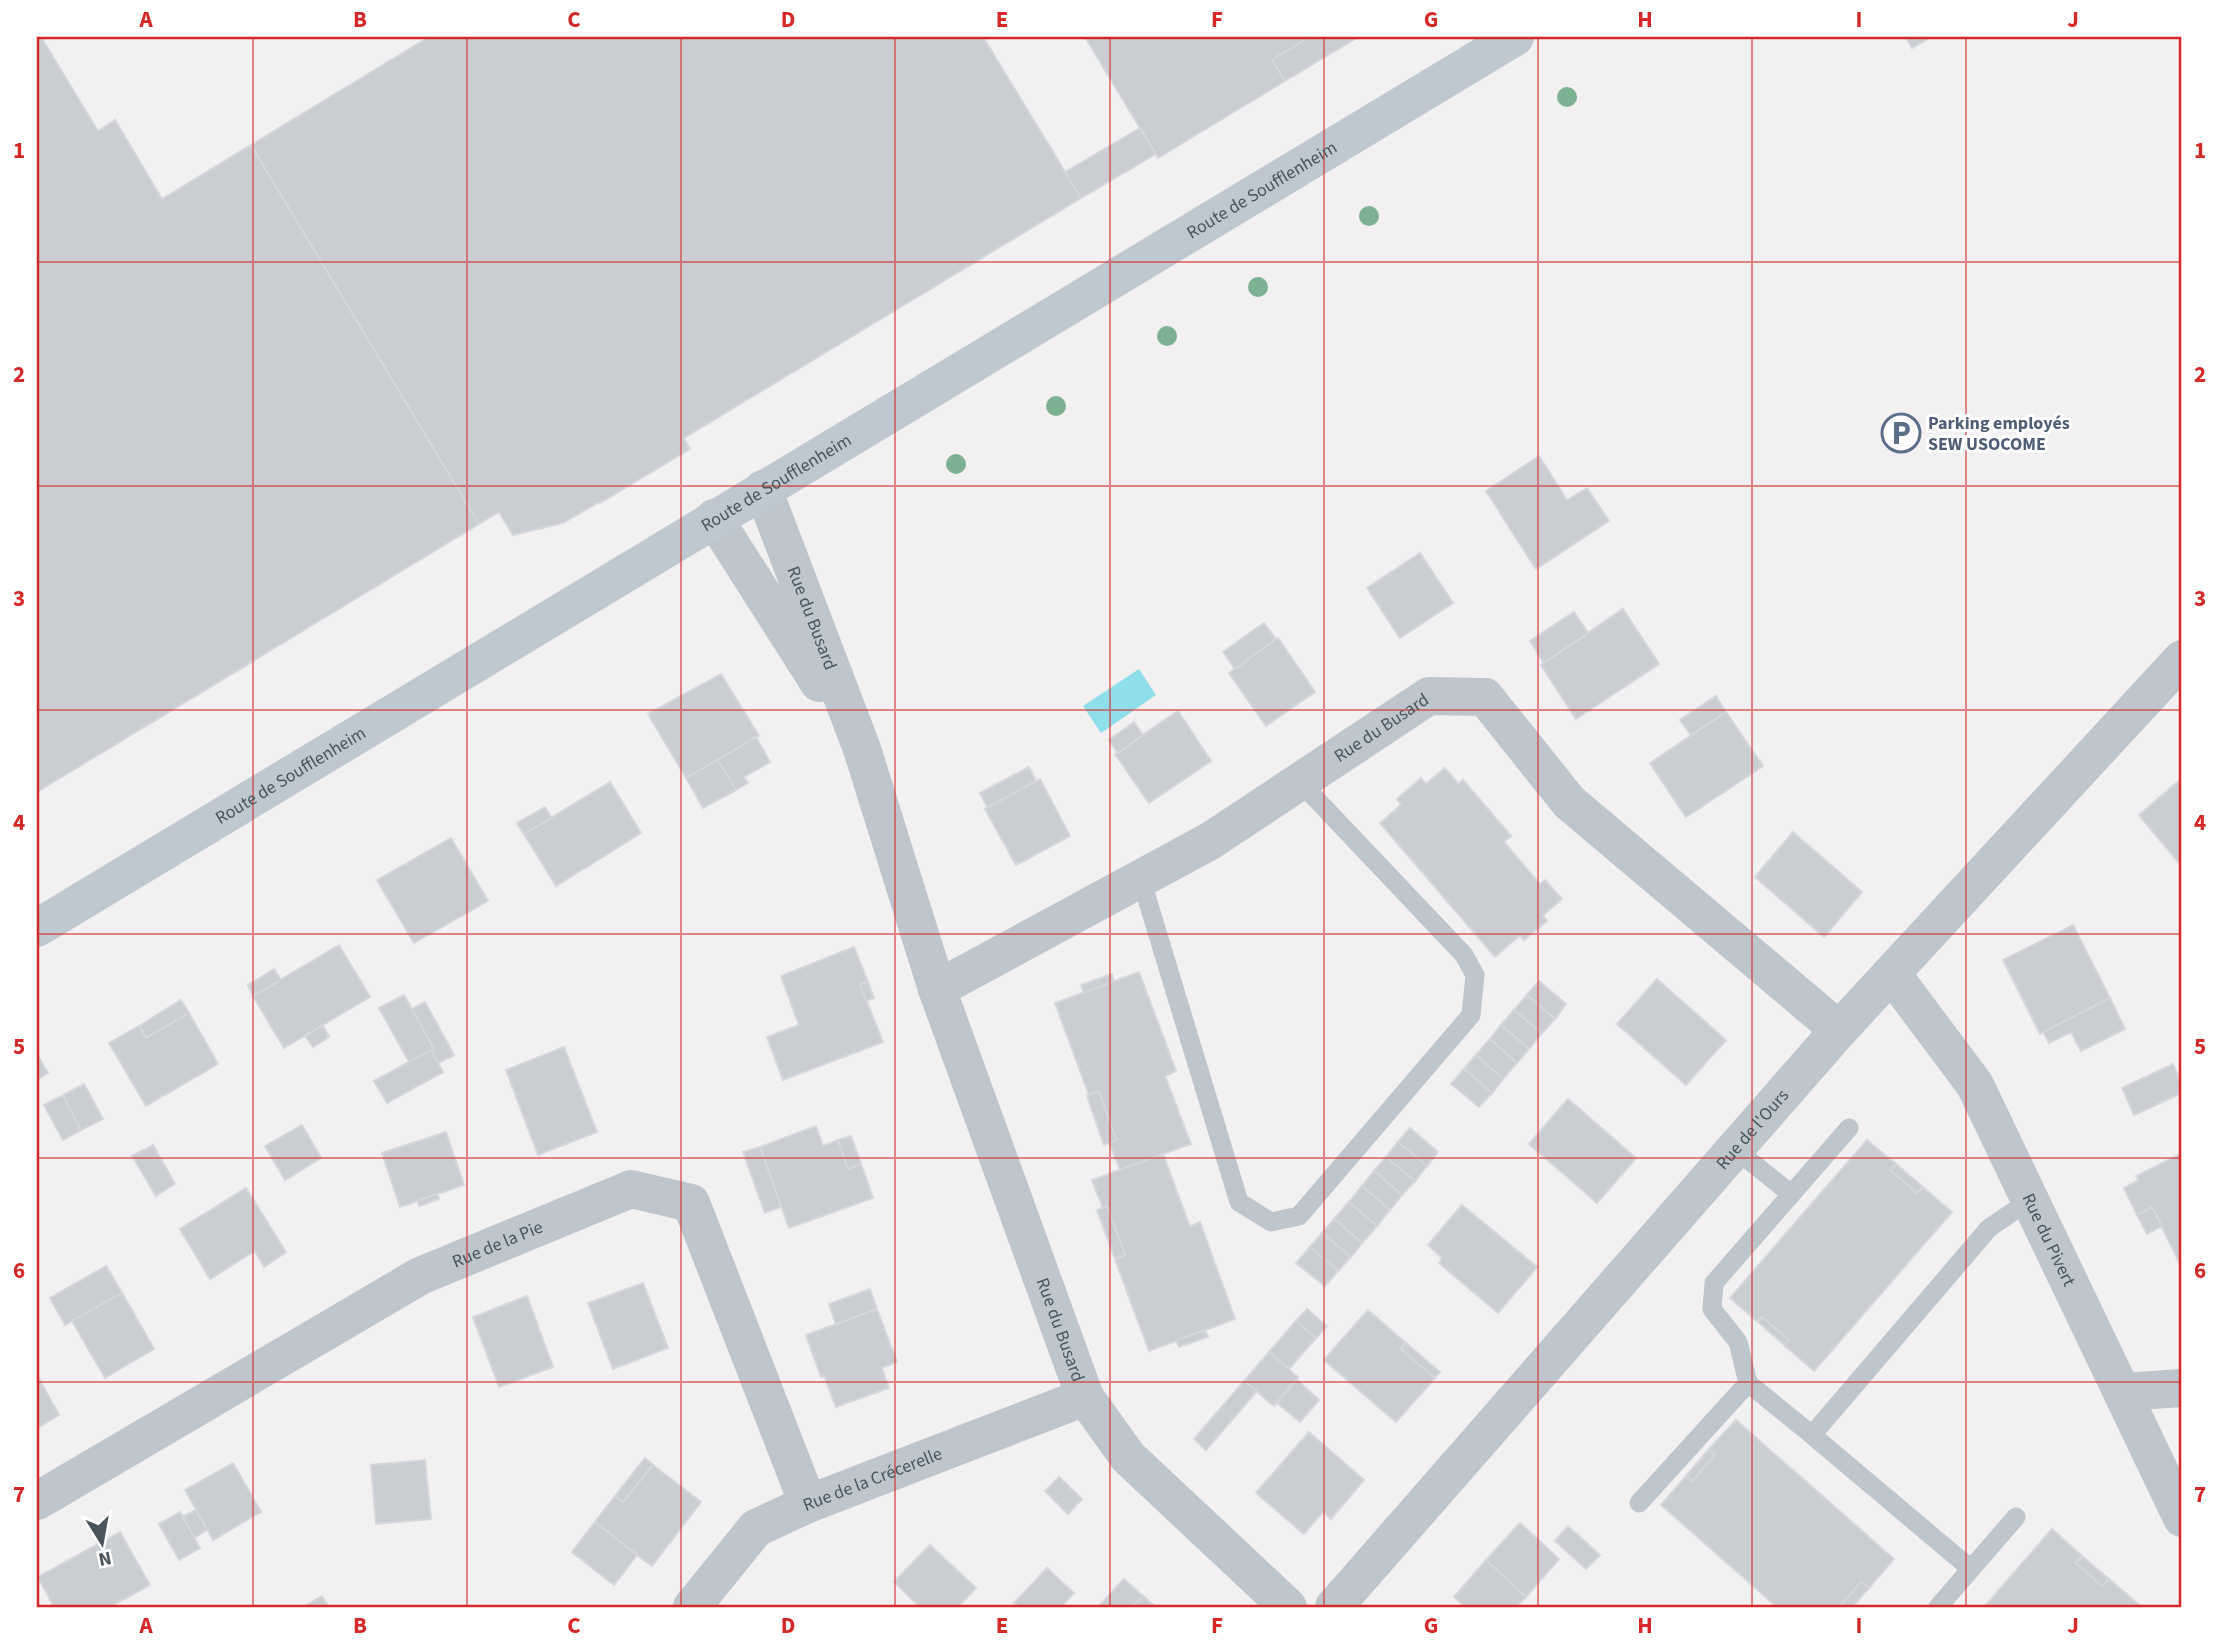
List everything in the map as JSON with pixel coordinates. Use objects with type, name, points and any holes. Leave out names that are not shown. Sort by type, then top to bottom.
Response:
[{"type":"main road","name":"Route de Soufflenheim","points":[[37,928],[1515,37]]},
{"type":"street","name":"Rue du Busard","points":[[763,489],[862,749],[937,989],[1085,1397],[1128,1457],[1288,1607]]},
{"type":"street","name":"Rue du Busard","points":[[714,519],[862,749]]},
{"type":"street","name":"Rue de l'Ours","points":[[1334,1607],[1839,1030],[2182,659]]},
{"type":"street","name":"Rue du Busard","points":[[937,989],[1210,841],[1429,696],[1485,697],[1569,802],[1839,1030]]},
{"type":"street","name":"Rue du Pivert","points":[[1892,974],[1975,1085],[2182,1518]]},
{"type":"street","name":"Rue de la Pie","points":[[37,1501],[420,1276],[631,1189],[691,1203],[808,1504]]},
{"type":"street","points":[[2123,1392],[2182,1388]]},
{"type":"street","name":"Rue de la Crécerelle","points":[[692,1607],[756,1528],[808,1504],[1085,1397]]},
{"type":"lane","points":[[1141,879],[1239,1202],[1271,1222],[1299,1216],[1471,1015],[1475,975],[1464,955],[1300,782]]},
{"type":"lane","points":[[1849,1128],[1714,1283],[1712,1309],[1738,1342],[1748,1383],[1971,1569]]},
{"type":"lane","points":[[1735,1149],[1791,1194]]},
{"type":"lane","points":[[1812,1436],[1989,1228],[2031,1200]]},
{"type":"lane","points":[[1639,1503],[1748,1383]]},
{"type":"lane","points":[[1938,1607],[2015,1517]]},
{"type":"water","points":[[1139,669],[1156,695],[1101,733],[1083,706]]},
{"type":"building","points":[[37,37],[41,37],[98,131],[115,120],[162,199],[251,145],[479,524],[37,792]]},
{"type":"building","points":[[429,37],[983,37],[1081,198],[684,438],[690,449],[600,503],[563,523],[513,535],[499,512],[479,524],[251,145]]},
{"type":"building","points":[[1085,37],[1310,37],[1272,60],[1285,81],[1158,158]]},
{"type":"building","points":[[1310,37],[1358,37],[1285,81],[1272,60]]},
{"type":"building","points":[[1906,37],[1931,37],[1912,48]]},
{"type":"building","points":[[1140,128],[1156,154],[1081,198],[1065,172]]},
{"type":"building","points":[[1539,456],[1567,500],[1587,488],[1609,521],[1536,569],[1486,491]]},
{"type":"building","points":[[1420,553],[1453,603],[1400,638],[1367,588]]},
{"type":"building","points":[[1623,609],[1659,664],[1576,719],[1541,665]]},
{"type":"building","points":[[1574,612],[1588,633],[1544,663],[1530,641]]},
{"type":"building","points":[[1264,623],[1276,639],[1235,669],[1223,652]]},
{"type":"building","points":[[1278,638],[1315,692],[1266,726],[1229,673]]},
{"type":"building","points":[[721,674],[759,736],[686,778],[648,714]]},
{"type":"building","points":[[1716,696],[1726,712],[1691,735],[1680,720]]},
{"type":"building","points":[[1178,711],[1211,761],[1149,803],[1115,754]]},
{"type":"building","points":[[1726,712],[1763,766],[1686,817],[1650,763]]},
{"type":"building","points":[[1134,722],[1143,735],[1118,753],[1109,740]]},
{"type":"building","points":[[756,737],[770,762],[744,777],[748,783],[736,790],[718,760]]},
{"type":"building","points":[[718,760],[736,790],[703,808],[686,778]]},
{"type":"building","points":[[1029,767],[1036,781],[987,807],[980,793]]},
{"type":"building","points":[[1445,768],[1458,784],[1463,780],[1511,836],[1504,842],[1540,884],[1545,880],[1562,899],[1543,915],[1547,921],[1524,940],[1520,935],[1495,957],[1380,823],[1401,805],[1397,799],[1421,778],[1426,784]]},
{"type":"building","points":[[2182,778],[2182,860],[2179,863],[2139,815]]},
{"type":"building","points":[[1040,779],[1070,836],[1016,865],[985,809]]},
{"type":"building","points":[[610,782],[641,833],[556,886],[524,834]]},
{"type":"building","points":[[545,807],[552,818],[524,834],[517,823]]},
{"type":"building","points":[[1793,832],[1862,892],[1824,937],[1755,877]]},
{"type":"building","points":[[451,838],[488,901],[414,943],[377,880]]},
{"type":"building","points":[[2073,925],[2110,998],[2040,1034],[2003,960]]},
{"type":"building","points":[[339,945],[370,997],[284,1048],[253,996]]},
{"type":"building","points":[[854,947],[868,982],[860,984],[883,1042],[783,1080],[767,1037],[799,1025],[781,976]]},
{"type":"building","points":[[274,969],[281,980],[253,996],[248,985]]},
{"type":"building","points":[[1139,972],[1176,1071],[1165,1076],[1191,1144],[1120,1170],[1109,1142],[1116,1140],[1099,1091],[1089,1095],[1055,1003]]},
{"type":"building","points":[[1112,974],[1114,981],[1084,993],[1081,985]]},
{"type":"building","points":[[1657,979],[1726,1040],[1686,1085],[1617,1024]]},
{"type":"building","points":[[1539,981],[1566,1004],[1555,1019],[1527,995]]},
{"type":"building","points":[[868,982],[874,998],[866,1001],[860,984]]},
{"type":"building","points":[[404,995],[434,1049],[409,1062],[379,1008]]},
{"type":"building","points":[[1527,995],[1555,1019],[1542,1033],[1514,1010]]},
{"type":"building","points":[[2110,998],[2125,1029],[2081,1051],[2071,1032],[2049,1043],[2043,1032]]},
{"type":"building","points":[[181,1000],[189,1013],[146,1038],[139,1026]]},
{"type":"building","points":[[425,1002],[454,1055],[439,1063],[412,1009]]},
{"type":"building","points":[[1514,1010],[1542,1033],[1529,1049],[1501,1025]]},
{"type":"building","points":[[189,1013],[218,1064],[146,1106],[109,1043],[139,1026],[146,1038]]},
{"type":"building","points":[[1501,1025],[1529,1049],[1517,1063],[1490,1039]]},
{"type":"building","points":[[323,1026],[329,1037],[313,1047],[305,1036]]},
{"type":"building","points":[[1490,1039],[1517,1063],[1503,1079],[1476,1055]]},
{"type":"building","points":[[564,1047],[597,1132],[538,1155],[506,1070]]},
{"type":"building","points":[[431,1050],[443,1072],[387,1103],[374,1081]]},
{"type":"building","points":[[37,1054],[48,1073],[37,1080]]},
{"type":"building","points":[[1476,1055],[1503,1079],[1492,1093],[1464,1069]]},
{"type":"building","points":[[2173,1064],[2182,1085],[2182,1093],[2134,1115],[2122,1088]]},
{"type":"building","points":[[1464,1069],[1492,1093],[1479,1107],[1451,1084]]},
{"type":"building","points":[[84,1084],[103,1119],[81,1130],[63,1095]]},
{"type":"building","points":[[1099,1091],[1116,1140],[1104,1145],[1087,1096]]},
{"type":"building","points":[[63,1095],[81,1130],[63,1140],[44,1105]]},
{"type":"building","points":[[1568,1099],[1636,1158],[1597,1203],[1529,1144]]},
{"type":"building","points":[[302,1125],[321,1158],[285,1180],[265,1146]]},
{"type":"building","points":[[816,1126],[823,1146],[838,1140],[848,1169],[861,1164],[873,1198],[789,1228],[760,1147]]},
{"type":"building","points":[[1410,1128],[1438,1152],[1427,1166],[1398,1142]]},
{"type":"building","points":[[446,1132],[464,1185],[400,1207],[382,1153]]},
{"type":"building","points":[[851,1136],[861,1164],[848,1169],[838,1140]]},
{"type":"building","points":[[1867,1140],[1896,1164],[1890,1170],[1917,1193],[1923,1187],[1952,1212],[1814,1371],[1784,1345],[1789,1340],[1762,1317],[1758,1322],[1730,1298]]},
{"type":"building","points":[[1398,1142],[1427,1166],[1415,1181],[1386,1157]]},
{"type":"building","points":[[153,1145],[175,1184],[156,1196],[132,1156]]},
{"type":"building","points":[[760,1147],[781,1207],[765,1213],[743,1152]]},
{"type":"building","points":[[2182,1153],[2182,1268],[2152,1207],[2137,1215],[2124,1188],[2139,1180],[2136,1176]]},
{"type":"building","points":[[1163,1154],[1190,1227],[1200,1222],[1235,1319],[1149,1351],[1115,1259],[1125,1255],[1107,1206],[1103,1208],[1092,1180]]},
{"type":"building","points":[[1386,1157],[1415,1181],[1402,1195],[1374,1171]]},
{"type":"building","points":[[1896,1164],[1923,1187],[1917,1193],[1890,1170]]},
{"type":"building","points":[[1374,1171],[1402,1195],[1390,1210],[1362,1186]]},
{"type":"building","points":[[1362,1186],[1390,1210],[1377,1226],[1349,1202]]},
{"type":"building","points":[[246,1188],[286,1252],[264,1267],[255,1251],[210,1279],[180,1229]]},
{"type":"building","points":[[437,1194],[439,1199],[419,1206],[418,1200]]},
{"type":"building","points":[[1349,1202],[1377,1226],[1362,1243],[1334,1219]]},
{"type":"building","points":[[1462,1205],[1537,1267],[1498,1313],[1439,1263],[1442,1258],[1428,1245]]},
{"type":"building","points":[[1107,1206],[1125,1255],[1115,1259],[1097,1210]]},
{"type":"building","points":[[2152,1207],[2162,1226],[2147,1234],[2137,1215]]},
{"type":"building","points":[[1334,1219],[1362,1243],[1351,1257],[1322,1233]]},
{"type":"building","points":[[1322,1233],[1351,1257],[1338,1271],[1310,1247]]},
{"type":"building","points":[[1310,1247],[1338,1271],[1325,1286],[1296,1263]]},
{"type":"building","points":[[106,1266],[122,1293],[65,1325],[50,1298]]},
{"type":"building","points":[[643,1283],[668,1348],[613,1369],[588,1303]]},
{"type":"building","points":[[870,1289],[877,1309],[836,1325],[829,1304]]},
{"type":"building","points":[[122,1293],[154,1349],[105,1378],[72,1321]]},
{"type":"building","points":[[527,1296],[553,1367],[499,1387],[473,1317]]},
{"type":"building","points":[[877,1309],[897,1362],[882,1368],[889,1388],[836,1407],[824,1376],[821,1377],[806,1335]]},
{"type":"building","points":[[1307,1309],[1327,1326],[1316,1338],[1296,1321]]},
{"type":"building","points":[[1368,1310],[1406,1343],[1401,1349],[1435,1378],[1396,1422],[1324,1360]]},
{"type":"building","points":[[1762,1317],[1789,1340],[1784,1345],[1758,1322]]},
{"type":"building","points":[[1296,1321],[1316,1338],[1289,1369],[1269,1352]]},
{"type":"building","points":[[1205,1330],[1208,1337],[1179,1347],[1176,1340]]},
{"type":"building","points":[[1406,1343],[1440,1372],[1435,1378],[1401,1349]]},
{"type":"building","points":[[1269,1352],[1298,1377],[1274,1406],[1244,1381]]},
{"type":"building","points":[[37,1375],[59,1415],[37,1428]]},
{"type":"building","points":[[1297,1380],[1319,1400],[1300,1422],[1277,1403]]},
{"type":"building","points":[[1244,1381],[1257,1391],[1206,1450],[1194,1439]]},
{"type":"building","points":[[1736,1420],[1894,1559],[1869,1588],[1861,1582],[1839,1607],[1777,1607],[1661,1505],[1687,1475],[1693,1481],[1715,1454],[1709,1449]]},
{"type":"building","points":[[1309,1432],[1364,1480],[1331,1519],[1323,1512],[1304,1534],[1256,1493]]},
{"type":"building","points":[[1709,1449],[1715,1454],[1693,1481],[1687,1475]]},
{"type":"building","points":[[645,1458],[653,1465],[623,1502],[615,1496]]},
{"type":"building","points":[[425,1460],[431,1519],[376,1524],[371,1465]]},
{"type":"building","points":[[233,1463],[261,1512],[213,1540],[185,1490]]},
{"type":"building","points":[[653,1465],[701,1502],[652,1566],[595,1522],[615,1496],[623,1502]]},
{"type":"building","points":[[1059,1477],[1082,1499],[1068,1514],[1045,1491]]},
{"type":"building","points":[[196,1510],[207,1530],[194,1538],[182,1517]]},
{"type":"building","points":[[180,1512],[200,1548],[179,1560],[159,1524]]},
{"type":"building","points":[[595,1522],[637,1555],[614,1585],[572,1552]]},
{"type":"building","points":[[1520,1523],[1559,1559],[1526,1597],[1486,1560]]},
{"type":"building","points":[[1568,1526],[1600,1555],[1586,1569],[1555,1541]]},
{"type":"building","points":[[2052,1529],[2082,1556],[2076,1563],[2102,1586],[2109,1579],[2139,1605],[1984,1607]]},
{"type":"building","points":[[120,1532],[150,1585],[110,1607],[54,1607],[38,1577]]},
{"type":"building","points":[[930,1545],[976,1588],[958,1607],[920,1607],[894,1582]]},
{"type":"building","points":[[2082,1556],[2109,1579],[2102,1586],[2076,1563]]},
{"type":"building","points":[[1486,1560],[1526,1597],[1516,1607],[1465,1607],[1454,1597]]},
{"type":"building","points":[[1047,1568],[1074,1593],[1061,1607],[1019,1607],[1014,1603]]},
{"type":"building","points":[[1124,1579],[1143,1596],[1132,1607],[1098,1607]]},
{"type":"building","points":[[1861,1582],[1869,1588],[1852,1607],[1839,1607]]},
{"type":"building","points":[[322,1596],[329,1607],[303,1607]]},
{"type":"building","points":[[1143,1596],[1156,1607],[1132,1607]]},
{"type":"place","name":"Parking employés SEW USOCOME","points":[[1901,433]]}]
